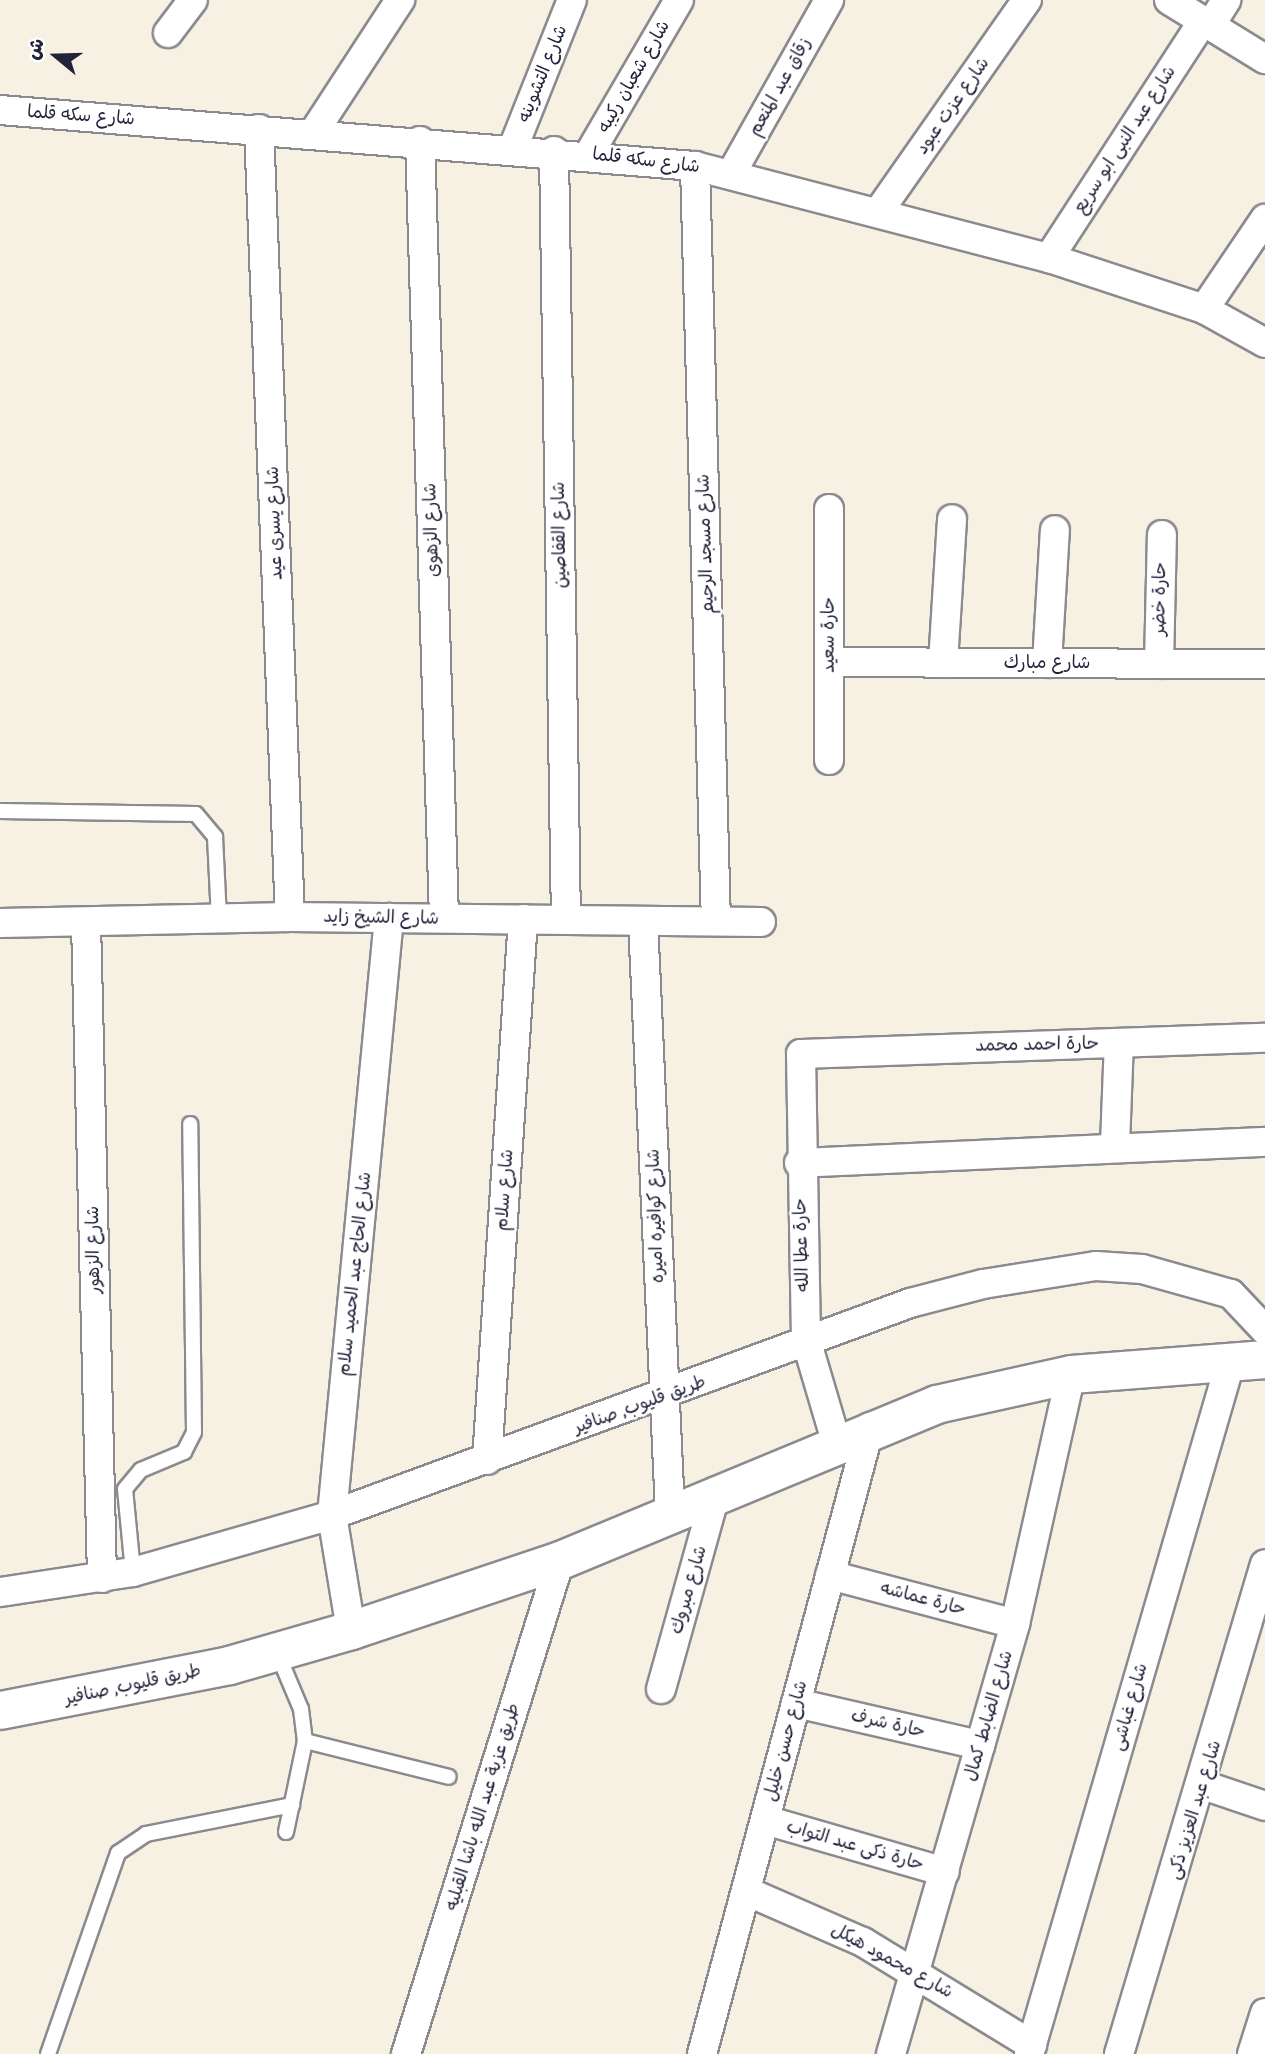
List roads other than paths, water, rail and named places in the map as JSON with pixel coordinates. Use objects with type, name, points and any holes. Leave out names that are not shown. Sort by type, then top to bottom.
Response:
[{"type":"street","points":[[168,33],[194,0]]},
{"type":"street","points":[[314,132],[400,0]]},
{"type":"street","name":"شارع التشوينه","points":[[513,148],[572,0]]},
{"type":"street","name":"شارع شعبان ركيبه","points":[[589,154],[679,0]]},
{"type":"street","name":"زقاق عبد المنعم","points":[[731,174],[829,0]]},
{"type":"street","name":"شارع عزت عبود","points":[[879,211],[1027,0]]},
{"type":"street","points":[[1169,0],[1265,59]]},
{"type":"street","name":"شارع عبد النبى ابو سريع","points":[[1049,258],[1206,24],[1226,0]]},
{"type":"street","name":"شارع سكه قلما","points":[[0,110],[554,150],[695,166],[879,211],[1049,258],[1204,309],[1265,343]]},
{"type":"street","name":"شارع يسرى عيد","points":[[259,129],[290,916]]},
{"type":"street","name":"شارع الزهوى","points":[[420,141],[444,918]]},
{"type":"street","name":"شارع القفاصين","points":[[554,150],[566,920]]},
{"type":"street","name":"شارع مسجد الرحيم","points":[[695,166],[716,921]]},
{"type":"street","points":[[1204,309],[1265,219]]},
{"type":"street","name":"حارة سعيد","points":[[829,509],[830,760]]},
{"type":"street","points":[[943,663],[952,519]]},
{"type":"street","points":[[1047,663],[1055,530]]},
{"type":"street","name":"حارة خضر","points":[[1159,664],[1161,535]]},
{"type":"street","name":"شارع مبارك","points":[[830,662],[1265,664]]},
{"type":"street","name":"شارع الشيخ زايد","points":[[0,923],[290,916],[761,922]]},
{"type":"street","name":"شارع الحاج عبد الحميد سلام","points":[[351,1630],[332,1515],[390,918]]},
{"type":"street","name":"شارع سلام","points":[[487,1460],[523,919]]},
{"type":"street","name":"شارع كوافيره اميره","points":[[643,921],[670,1512]]},
{"type":"street","name":"شارع الزهور","points":[[86,922],[102,1578]]},
{"type":"street","name":"حارة احمد محمد","points":[[809,1051],[1265,1038]]},
{"type":"street","points":[[1115,1145],[1119,1043]]},
{"type":"street","name":"حارة عطا الله","points":[[809,1051],[797,1061],[806,1340],[836,1441]]},
{"type":"street","points":[[799,1163],[1115,1145],[1265,1142]]},
{"type":"street","name":"طريق قليوب, صنافير","points":[[0,1592],[133,1572],[332,1515],[664,1398],[806,1340],[982,1284],[1096,1266],[1142,1269],[1209,1286],[1248,1306],[1265,1330]]},
{"type":"street","name":"طريق قليوب, صنافير","points":[[0,1710],[277,1651],[351,1630],[560,1560],[870,1427],[1003,1386],[1071,1374],[1248,1359]]},
{"type":"street","name":"شارع غباشى","points":[[1030,2049],[1248,1359]]},
{"type":"street","name":"شارع الضابط كمال","points":[[891,2054],[1015,1624],[1071,1374]]},
{"type":"street","name":"شارع حسن خليل","points":[[702,2054],[870,1427]]},
{"type":"street","name":"شارع مبروك","points":[[661,1689],[716,1492]]},
{"type":"street","name":"طريق عزبة عبد الله باشا القبليه","points":[[406,2054],[560,1560]]},
{"type":"street","name":"شارع عبد العزيز ذكى","points":[[1119,2054],[1203,1785],[1265,1564]]},
{"type":"street","name":"حارة عماشه","points":[[830,1575],[1015,1624]]},
{"type":"street","name":"حارة شرف","points":[[796,1703],[980,1745]]},
{"type":"street","points":[[1203,1785],[1265,1806]]},
{"type":"street","name":"حارة ذكى عبد التواب","points":[[765,1820],[945,1872]]},
{"type":"street","name":"شارع محمود هيكل","points":[[746,1891],[917,1971],[1030,2049]]},
{"type":"street","points":[[1252,2054],[1265,2013]]},
{"type":"lane","points":[[0,811],[196,814],[215,837],[219,919]]},
{"type":"lane","points":[[133,1572],[125,1489],[141,1470],[184,1452],[194,1432],[190,1124]]},
{"type":"lane","points":[[277,1651],[301,1709],[305,1741],[286,1832]]},
{"type":"lane","points":[[305,1741],[449,1777]]},
{"type":"lane","points":[[48,2054],[118,1853],[146,1834],[292,1805]]}]
